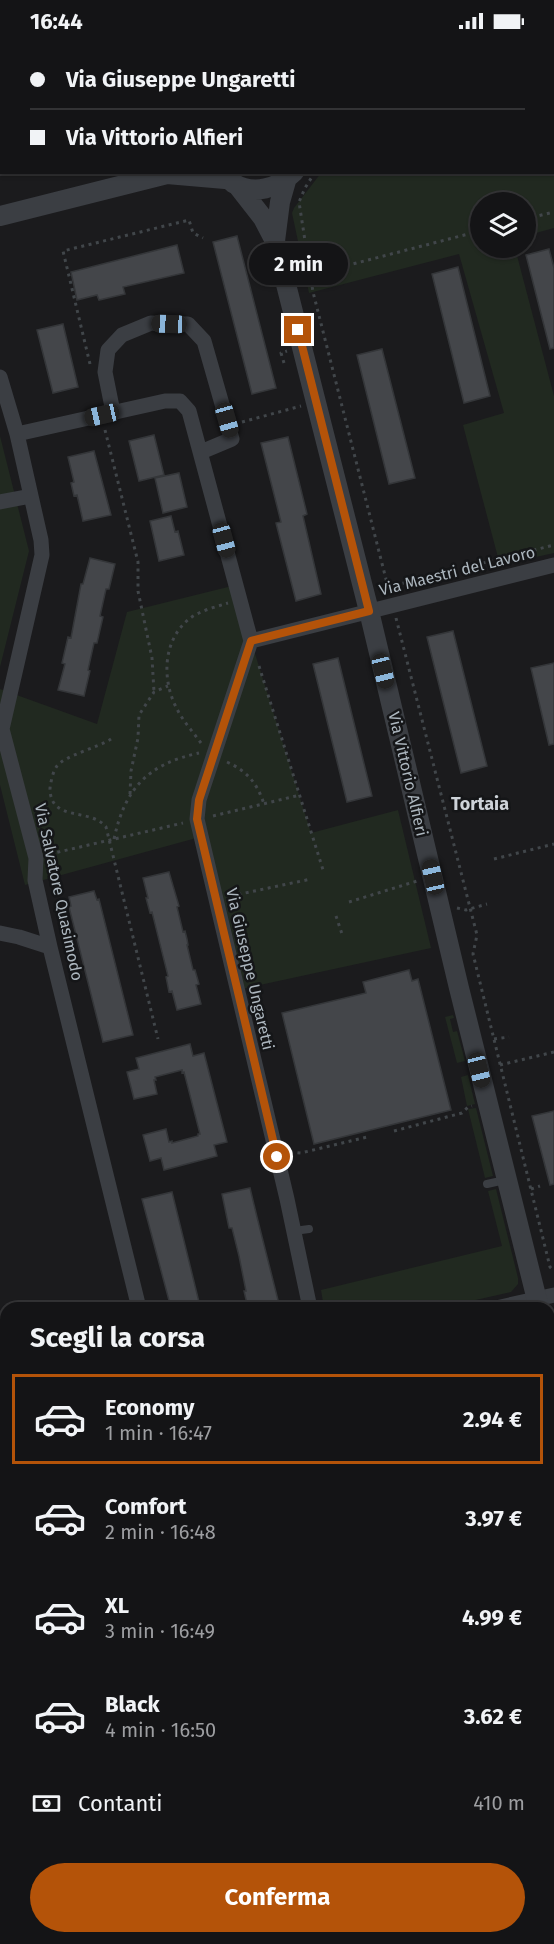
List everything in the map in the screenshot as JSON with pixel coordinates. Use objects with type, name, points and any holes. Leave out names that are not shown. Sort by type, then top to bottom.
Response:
[{"type":"street","points":[[0,216],[163,174]]},
{"type":"street","points":[[177,174],[228,179],[254,190],[270,188],[295,180]]},
{"type":"street","name":"Via Vittorio Alfieri","points":[[228,179],[263,218],[275,242],[369,611],[507,1180],[543,1301]]},
{"type":"street","name":"Via Vittorio Alfieri","points":[[275,242],[280,202],[295,180]]},
{"type":"street","points":[[108,418],[105,372],[108,350],[122,335],[151,323],[188,324],[204,341],[232,439],[201,452]]},
{"type":"street","name":"Via Salvatore Quasimodo","points":[[0,377],[31,496],[42,555],[2,729],[36,858],[35,880],[50,947],[138,1302]]},
{"type":"street","points":[[16,434],[108,418],[165,401],[180,401],[189,411],[251,641],[369,611]]},
{"type":"street","points":[[0,502],[31,496]]},
{"type":"street","name":"Via Maestri del Lavoro","points":[[369,611],[554,565]]},
{"type":"street","name":"Via Giuseppe Ungaretti","points":[[251,641],[199,800],[197,819],[302,1230],[309,1302]]},
{"type":"street","points":[[0,933],[50,947]]},
{"type":"lane","points":[[486,1184],[507,1180]]},
{"type":"path","points":[[295,180],[313,292],[477,935],[473,954],[550,1267],[554,1271]]},
{"type":"path","points":[[536,216],[554,212]]},
{"type":"path","points":[[92,371],[63,250],[189,220],[193,233],[203,238]]},
{"type":"path","points":[[310,274],[470,234]]},
{"type":"path","points":[[284,363],[281,352],[290,351]]},
{"type":"path","points":[[242,422],[303,405]]},
{"type":"path","points":[[108,418],[138,562],[138,591],[152,658],[154,692]]},
{"type":"path","points":[[388,587],[554,545]]},
{"type":"path","points":[[112,839],[134,788],[165,763],[207,751],[177,710],[168,686],[166,663],[172,640],[189,620],[212,607],[234,602]]},
{"type":"path","points":[[256,657],[324,873]]},
{"type":"path","points":[[130,796],[139,715],[154,692],[168,686]]},
{"type":"path","points":[[111,739],[57,765],[50,787],[55,805],[68,813],[95,818],[102,822],[112,839],[158,1039]]},
{"type":"path","points":[[224,761],[243,770],[251,777],[264,804]]},
{"type":"path","points":[[211,816],[300,795]]},
{"type":"path","points":[[36,858],[189,821]]},
{"type":"path","points":[[494,859],[554,844]]},
{"type":"path","points":[[225,897],[311,879]]},
{"type":"path","points":[[349,902],[421,880]]},
{"type":"path","points":[[336,916],[343,937]]},
{"type":"path","points":[[494,1039],[509,1037]]},
{"type":"path","points":[[493,1067],[554,1052]]},
{"type":"path","points":[[394,1131],[462,1113],[468,1107]]},
{"type":"path","points":[[285,1153],[292,1151],[301,1153],[367,1137]]},
{"type":"path","points":[[531,1189],[540,1186]]},
{"type":"shaded area","points":[[320,174],[554,174],[554,228],[536,233],[536,192],[470,192],[470,258],[518,258],[554,396],[554,553],[500,565],[463,425],[504,413],[459,254],[309,293],[292,213]]},
{"type":"shaded area","points":[[0,436],[29,551],[0,667]]},
{"type":"shaded area","points":[[236,585],[251,641],[311,833],[398,810],[431,948],[237,990],[200,837],[25,885],[0,785],[0,689],[97,724],[127,612]]},
{"type":"shaded area","points":[[453,1015],[454,1018],[450,1019],[453,1032],[457,1031],[465,1061],[457,1063],[445,1017]]},
{"type":"shaded area","points":[[468,1075],[475,1104],[467,1106],[461,1077]]},
{"type":"shaded area","points":[[476,1108],[493,1176],[485,1178],[468,1109]]},
{"type":"shaded area","points":[[496,1189],[518,1278],[518,1284],[511,1292],[467,1302],[323,1302],[321,1290],[502,1246],[488,1191]]},
{"type":"building","points":[[237,236],[276,388],[252,394],[213,242]]},
{"type":"building","points":[[177,245],[184,273],[123,287],[125,294],[99,300],[97,295],[77,300],[71,272]]},
{"type":"building","points":[[549,249],[554,268],[554,348],[550,349],[527,258],[536,258],[536,252]]},
{"type":"building","points":[[458,267],[490,396],[464,403],[432,274]]},
{"type":"building","points":[[63,324],[78,387],[53,393],[37,330]]},
{"type":"building","points":[[382,349],[415,478],[389,484],[357,355]]},
{"type":"building","points":[[154,435],[164,475],[139,481],[129,441]]},
{"type":"building","points":[[288,437],[307,514],[303,516],[321,594],[296,601],[276,523],[281,522],[261,443]]},
{"type":"building","points":[[94,451],[111,515],[83,521],[77,495],[74,496],[71,483],[74,482],[68,457]]},
{"type":"building","points":[[179,473],[187,507],[163,513],[155,478]]},
{"type":"building","points":[[171,516],[175,532],[178,531],[184,555],[159,561],[150,521]]},
{"type":"building","points":[[90,558],[115,564],[109,589],[106,589],[100,616],[103,617],[97,643],[94,643],[84,696],[58,690],[65,664],[62,663],[68,637],[71,638],[81,584],[83,584]]},
{"type":"building","points":[[453,631],[487,766],[461,773],[427,637]]},
{"type":"building","points":[[338,658],[372,796],[347,802],[313,664]]},
{"type":"building","points":[[554,663],[554,744],[549,745],[531,668]]},
{"type":"building","points":[[169,872],[193,970],[195,970],[199,984],[196,985],[201,1004],[177,1010],[172,991],[169,992],[166,977],[168,976],[152,912],[150,913],[146,898],[148,898],[143,878]]},
{"type":"building","points":[[94,891],[97,900],[99,899],[133,1035],[103,1042],[69,907],[71,906],[69,897]]},
{"type":"building","points":[[409,970],[412,981],[418,979],[451,1110],[314,1144],[282,1013],[366,993],[363,982]]},
{"type":"building","points":[[190,1044],[193,1056],[204,1053],[227,1142],[214,1145],[217,1156],[164,1170],[161,1158],[150,1161],[143,1135],[166,1129],[169,1142],[172,1141],[172,1143],[200,1134],[184,1072],[182,1073],[182,1070],[155,1077],[157,1094],[134,1099],[127,1072],[139,1069],[136,1058]]},
{"type":"building","points":[[554,1111],[554,1184],[550,1185],[532,1116]]},
{"type":"building","points":[[250,1188],[278,1302],[247,1302],[239,1256],[232,1228],[229,1228],[222,1194]]},
{"type":"building","points":[[172,1192],[199,1302],[169,1302],[142,1199]]},
{"type":"district","name":"Tortaia","points":[[480,804]]},
{"type":"route","points":[[277,1157],[197,819],[199,800],[251,641],[369,611],[298,330]]}]
